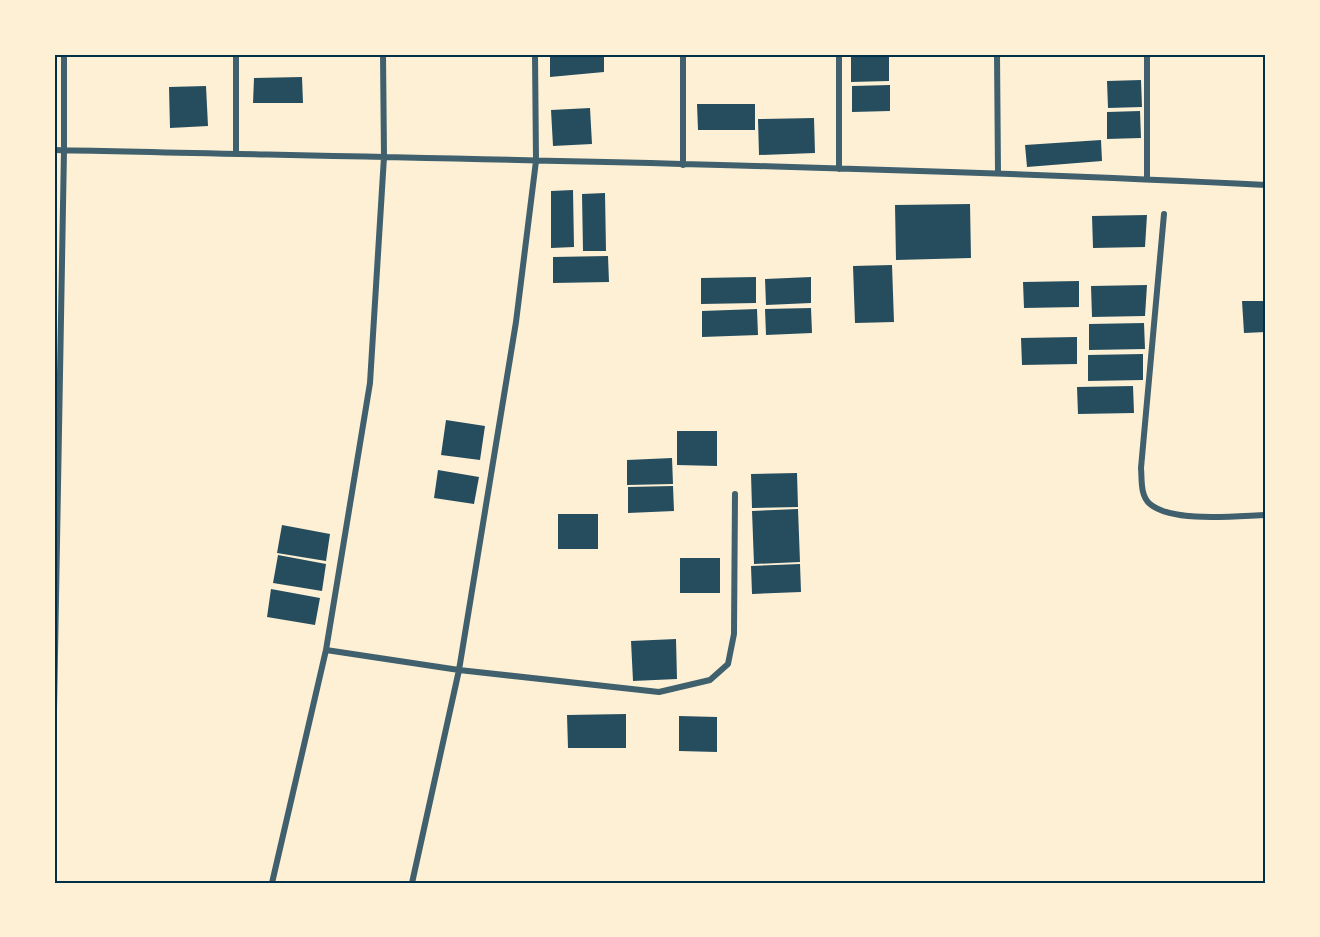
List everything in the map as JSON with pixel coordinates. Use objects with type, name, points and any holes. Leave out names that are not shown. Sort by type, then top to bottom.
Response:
[{"type":"street","points":[[54,710],[64,54]]},
{"type":"street","points":[[236,54],[236,154]]},
{"type":"street","points":[[272,883],[326,650],[370,383],[384,157],[382,54]]},
{"type":"street","points":[[412,883],[459,670],[516,322],[536,161],[535,54]]},
{"type":"street","points":[[683,54],[683,165]]},
{"type":"street","points":[[839,54],[839,169]]},
{"type":"street","points":[[997,54],[998,173]]},
{"type":"street","points":[[1147,54],[1147,179]]},
{"type":"street","points":[[54,150],[998,173],[1266,185]]},
{"type":"street","points":[[1164,214],[1141,468],[1142,490],[1149,503],[1178,516],[1266,515]]},
{"type":"street","points":[[326,650],[459,670],[658,692],[710,680],[728,664],[734,634],[735,494]]},
{"type":"building","points":[[550,54],[604,54],[604,72],[550,77]]},
{"type":"building","points":[[889,55],[889,81],[851,82],[851,56]]},
{"type":"building","points":[[302,77],[303,103],[253,103],[254,78]]},
{"type":"building","points":[[1141,80],[1142,107],[1108,108],[1107,81]]},
{"type":"building","points":[[890,85],[890,111],[852,112],[852,86]]},
{"type":"building","points":[[206,86],[208,126],[170,128],[169,87]]},
{"type":"building","points":[[697,104],[755,104],[755,130],[698,130]]},
{"type":"building","points":[[590,108],[592,144],[553,146],[551,110]]},
{"type":"building","points":[[1140,111],[1141,138],[1107,139],[1107,112]]},
{"type":"building","points":[[814,118],[815,153],[759,155],[758,119]]},
{"type":"building","points":[[1101,140],[1102,161],[1027,167],[1025,145]]},
{"type":"building","points":[[573,190],[574,247],[551,248],[551,191]]},
{"type":"building","points":[[605,193],[606,251],[583,251],[582,194]]},
{"type":"building","points":[[970,204],[971,258],[896,260],[895,205]]},
{"type":"building","points":[[1147,215],[1145,247],[1093,248],[1092,216]]},
{"type":"building","points":[[608,256],[609,282],[553,283],[553,257]]},
{"type":"building","points":[[892,265],[894,322],[855,323],[853,266]]},
{"type":"building","points":[[756,277],[756,303],[701,304],[701,278]]},
{"type":"building","points":[[811,277],[811,303],[766,305],[765,279]]},
{"type":"building","points":[[1079,281],[1079,307],[1024,308],[1023,282]]},
{"type":"building","points":[[1147,285],[1145,316],[1092,317],[1091,286]]},
{"type":"building","points":[[1242,301],[1266,301],[1266,332],[1244,333]]},
{"type":"building","points":[[811,308],[812,333],[766,335],[765,309]]},
{"type":"building","points":[[757,309],[758,335],[702,337],[702,311]]},
{"type":"building","points":[[1144,323],[1145,349],[1089,350],[1089,324]]},
{"type":"building","points":[[1077,337],[1077,364],[1022,365],[1021,338]]},
{"type":"building","points":[[1143,354],[1143,380],[1088,381],[1088,355]]},
{"type":"building","points":[[1133,386],[1134,413],[1078,414],[1077,387]]},
{"type":"building","points":[[446,420],[485,426],[480,460],[441,455]]},
{"type":"building","points":[[677,431],[717,431],[717,466],[677,465]]},
{"type":"building","points":[[672,458],[673,484],[627,485],[627,460]]},
{"type":"building","points":[[438,470],[479,477],[474,504],[434,498]]},
{"type":"building","points":[[797,473],[798,507],[752,508],[751,474]]},
{"type":"building","points":[[673,486],[674,511],[628,513],[628,487]]},
{"type":"building","points":[[798,509],[800,562],[754,564],[752,511]]},
{"type":"building","points":[[558,514],[598,514],[598,549],[558,549]]},
{"type":"building","points":[[282,525],[330,534],[326,561],[277,553]]},
{"type":"building","points":[[278,555],[326,564],[322,591],[273,583]]},
{"type":"building","points":[[680,558],[720,558],[720,593],[680,593]]},
{"type":"building","points":[[800,564],[801,592],[752,594],[751,566]]},
{"type":"building","points":[[271,589],[320,598],[315,625],[267,617]]},
{"type":"building","points":[[676,639],[677,679],[633,681],[631,641]]},
{"type":"building","points":[[626,714],[626,748],[568,748],[567,715]]},
{"type":"building","points":[[679,716],[717,717],[717,752],[679,751]]}]
